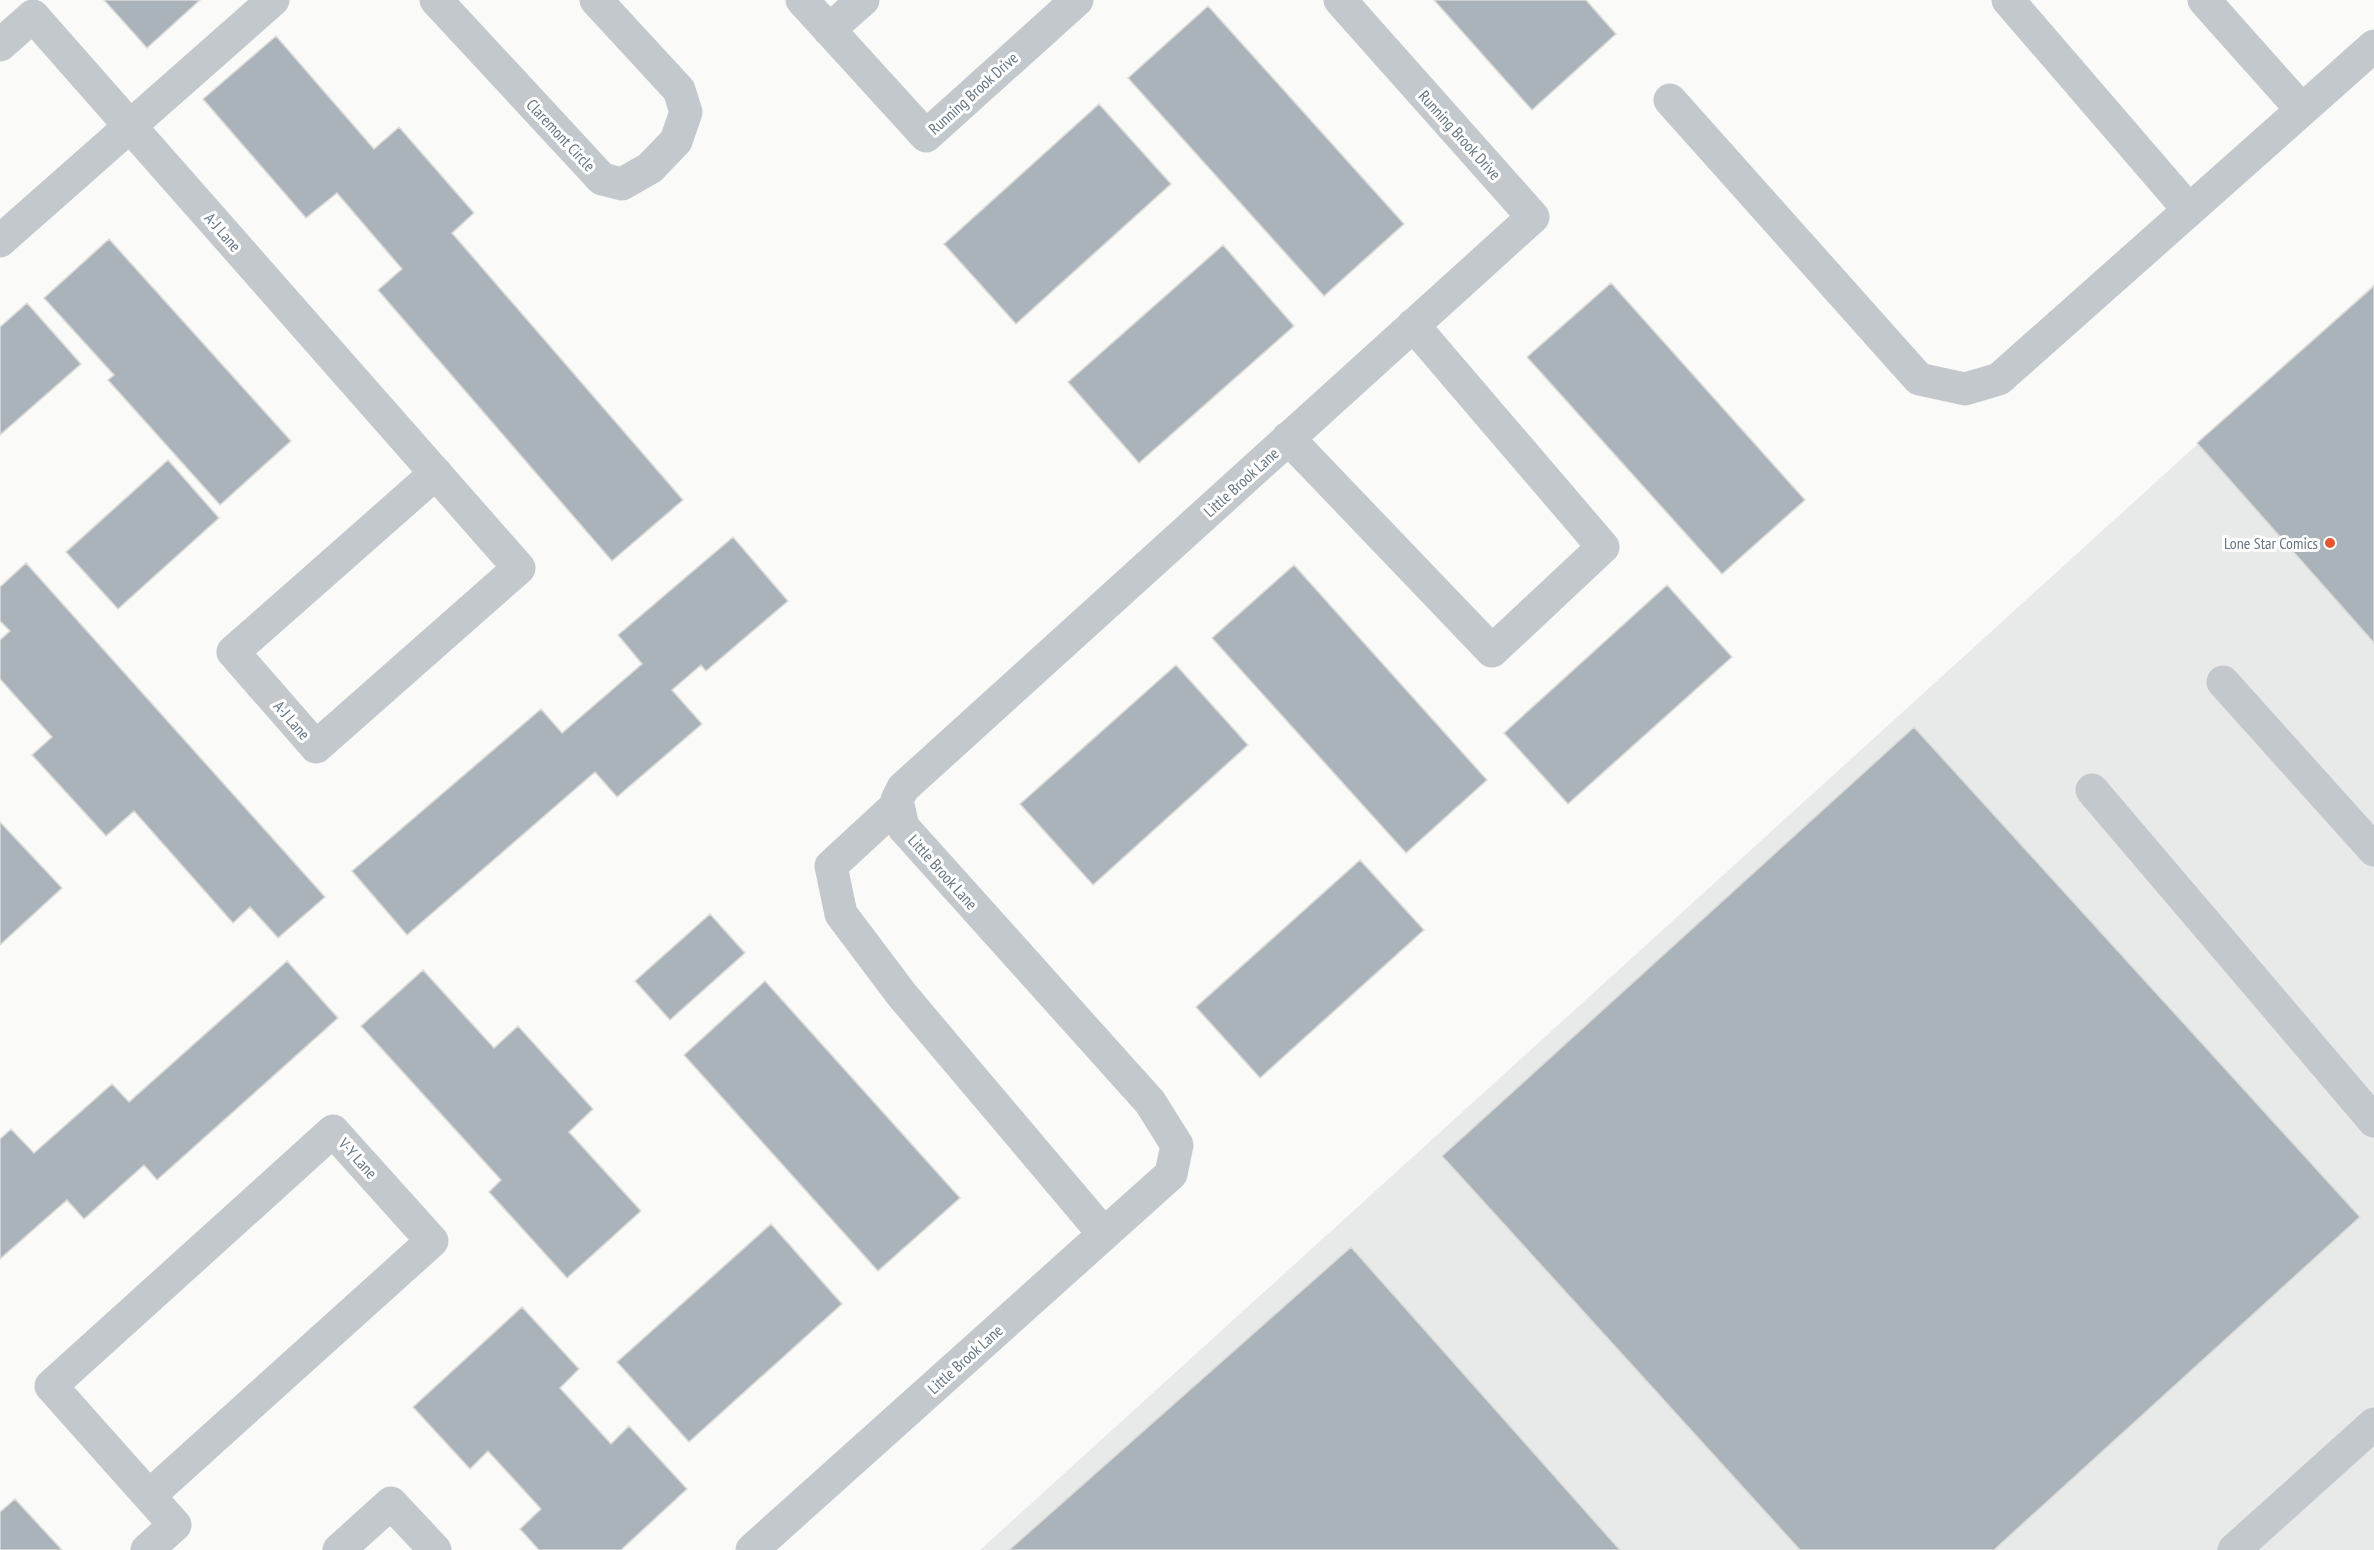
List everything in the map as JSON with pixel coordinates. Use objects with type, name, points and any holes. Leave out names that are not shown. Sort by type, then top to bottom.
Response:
[{"type":"street","points":[[0,241],[273,0]]},
{"type":"street","name":"Claremont Circle","points":[[436,0],[602,179],[622,184],[650,168],[676,141],[686,112],[679,90],[596,0]]},
{"type":"street","name":"Running Brook Drive","points":[[802,0],[926,136],[1077,0]]},
{"type":"street","points":[[829,30],[863,0]]},
{"type":"street","name":"Running Brook Drive","points":[[1340,0],[1533,217]]},
{"type":"street","points":[[2008,0],[2189,210]]},
{"type":"street","points":[[2204,0],[2302,110]]},
{"type":"street","name":"A-J Lane","points":[[0,45],[33,16],[519,568],[316,747],[233,652],[435,473]]},
{"type":"street","points":[[1670,100],[1919,379],[1965,389],[1999,379],[2374,46]]},
{"type":"street","name":"Little Brook Lane","points":[[752,1550],[1171,1174],[1177,1145],[1150,1102],[903,827],[897,800],[903,788],[1533,217]]},
{"type":"street","points":[[1288,438],[1492,651],[1603,547],[1413,325]]},
{"type":"street","points":[[2223,682],[2374,850]]},
{"type":"street","points":[[2092,790],[2374,1121]]},
{"type":"street","points":[[897,805],[831,866],[841,915],[909,1004],[1104,1234]]},
{"type":"street","name":"V-Y Lane","points":[[147,1550],[175,1525],[149,1496],[51,1386],[333,1131],[432,1241],[149,1496]]},
{"type":"street","points":[[2234,1550],[2374,1424]]},
{"type":"street","points":[[339,1550],[391,1503],[435,1550]]},
{"type":"shaded area","points":[[2374,284],[2374,1550],[980,1550]]},
{"type":"building","points":[[104,0],[200,0],[147,48]]},
{"type":"building","points":[[1434,0],[1586,0],[1616,34],[1532,110]]},
{"type":"building","points":[[1208,6],[1404,224],[1324,296],[1128,78]]},
{"type":"building","points":[[276,36],[374,149],[399,127],[474,213],[452,233],[683,500],[612,561],[378,290],[402,269],[337,193],[306,218],[203,99]]},
{"type":"building","points":[[1099,104],[1171,184],[1016,324],[944,244]]},
{"type":"building","points":[[109,239],[291,441],[220,505],[108,380],[114,375],[44,298]]},
{"type":"building","points":[[1223,245],[1294,326],[1139,463],[1068,382]]},
{"type":"building","points":[[1611,283],[1805,500],[1722,574],[1527,357]]},
{"type":"building","name":"Lone Star Comics","points":[[2374,286],[2374,643],[2197,443]]},
{"type":"building","points":[[27,303],[81,364],[0,435],[0,327]]},
{"type":"building","points":[[168,460],[219,518],[118,609],[66,552]]},
{"type":"building","points":[[733,537],[788,601],[706,671],[701,665],[672,690],[702,724],[617,797],[595,772],[407,935],[352,871],[541,709],[562,733],[642,664],[618,635]]},
{"type":"building","points":[[26,563],[325,897],[278,938],[250,907],[233,923],[134,811],[106,836],[32,755],[52,737],[0,679],[0,640],[10,631],[0,621],[0,587]]},
{"type":"building","points":[[1294,565],[1487,780],[1406,853],[1212,638]]},
{"type":"building","points":[[1667,585],[1732,657],[1568,804],[1504,733]]},
{"type":"building","points":[[1176,665],[1248,745],[1093,885],[1020,804]]},
{"type":"building","points":[[1914,727],[2360,1217],[1994,1550],[1800,1550],[1442,1156]]},
{"type":"building","points":[[0,822],[62,888],[0,945]]},
{"type":"building","points":[[1360,860],[1424,930],[1260,1078],[1196,1007]]},
{"type":"building","points":[[710,914],[745,953],[670,1020],[635,981]]},
{"type":"building","points":[[287,961],[338,1018],[157,1180],[144,1165],[84,1219],[67,1200],[0,1259],[0,1139],[11,1129],[34,1153],[112,1084],[129,1102]]},
{"type":"building","points":[[423,970],[494,1048],[518,1026],[593,1109],[569,1132],[641,1211],[567,1278],[489,1192],[501,1180],[361,1026]]},
{"type":"building","points":[[765,981],[960,1198],[878,1271],[684,1055]]},
{"type":"building","points":[[771,1224],[842,1304],[689,1442],[617,1362]]},
{"type":"building","points":[[1351,1247],[1620,1550],[1009,1550]]},
{"type":"building","points":[[522,1307],[579,1369],[560,1388],[611,1444],[629,1426],[687,1489],[621,1550],[539,1550],[520,1529],[541,1509],[488,1451],[470,1469],[413,1407]]},
{"type":"building","points":[[15,1499],[62,1550],[0,1550],[0,1512]]},
{"type":"place","name":"Lone Star Comics","points":[[2330,543]]}]
